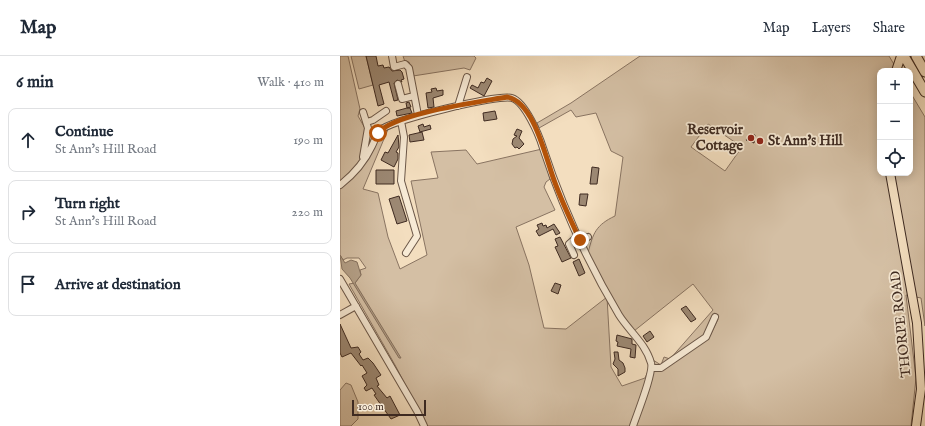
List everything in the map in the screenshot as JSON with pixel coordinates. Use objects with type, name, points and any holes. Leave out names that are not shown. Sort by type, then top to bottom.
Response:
[{"type":"highway","points":[[904,56],[925,92]]},
{"type":"highway","points":[[916,56],[925,72]]},
{"type":"main road","points":[[897,68],[901,56]]},
{"type":"main road","name":"THORPE ROAD","points":[[891,176],[917,323],[921,389],[916,426]]},
{"type":"street","points":[[392,56],[394,67],[405,64],[409,68],[418,115]]},
{"type":"street","points":[[458,106],[467,77]]},
{"type":"street","points":[[398,84],[402,99],[414,96]]},
{"type":"street","points":[[340,184],[350,177],[362,161],[380,130],[388,125],[418,115],[507,97],[512,98],[519,103],[536,127],[554,180],[579,238],[620,317],[643,345],[651,361],[652,368],[633,426]]},
{"type":"street","points":[[362,161],[370,121],[386,111]]},
{"type":"street","points":[[363,112],[380,130]]},
{"type":"street","points":[[401,120],[404,137],[401,181],[417,236],[406,253]]},
{"type":"street","points":[[574,255],[569,244],[579,238],[588,237]]},
{"type":"street","points":[[340,279],[424,426]]},
{"type":"street","points":[[340,315],[356,306]]},
{"type":"street","points":[[652,368],[661,368],[701,341],[706,337],[716,317]]},
{"type":"shaded area","points":[[340,56],[348,56],[360,109],[358,116],[366,130],[397,120],[389,127],[363,189],[378,193],[388,237],[400,269],[427,255],[411,181],[438,178],[431,152],[466,150],[477,164],[542,149],[550,179],[546,182],[544,187],[555,210],[516,227],[529,265],[544,328],[566,329],[607,297],[611,367],[622,386],[645,378],[653,360],[661,365],[664,357],[670,359],[713,310],[693,284],[634,331],[622,316],[588,253],[596,230],[603,223],[615,216],[623,157],[611,151],[596,113],[576,117],[571,110],[539,128],[537,123],[571,103],[640,56],[889,56],[896,68],[877,68],[877,176],[913,176],[913,97],[925,117],[925,326],[921,298],[906,295],[916,378],[911,426],[427,426],[395,365],[349,284],[355,283],[361,275],[360,270],[366,268],[359,258],[347,258],[343,260],[340,255]],"holes":[[[708,124],[742,147],[725,171],[691,147]],[[713,316],[718,319],[710,336],[705,334]]]},
{"type":"shaded area","points":[[351,56],[366,56],[373,85],[359,89]]},
{"type":"shaded area","points":[[403,56],[474,56],[476,58],[470,70],[464,68],[413,76],[409,62],[405,62]]},
{"type":"shaded area","points":[[340,255],[345,263],[351,260],[357,262],[361,275],[355,283],[401,358],[399,358],[350,278],[342,269]]},
{"type":"shaded area","points":[[346,383],[351,385],[358,402],[358,419],[351,426],[340,426],[340,390]]},
{"type":"building","points":[[366,56],[376,56],[378,66],[383,65],[384,68],[389,67],[392,71],[400,70],[402,72],[404,79],[401,80],[402,82],[397,80],[394,83],[398,100],[394,101],[389,82],[379,85],[384,104],[378,106]]},
{"type":"building","points":[[487,78],[492,81],[484,96],[470,88],[472,85],[478,88],[481,82],[484,83]]},
{"type":"building","points":[[436,88],[437,91],[443,90],[443,95],[433,98],[434,107],[428,108],[426,93],[432,92],[431,89]]},
{"type":"building","points":[[409,102],[411,107],[407,108],[406,103]]},
{"type":"building","points":[[410,108],[412,113],[397,116],[396,111]]},
{"type":"building","points":[[495,111],[497,119],[484,121],[483,113]]},
{"type":"building","points":[[423,124],[424,127],[430,125],[431,129],[420,132],[418,126]]},
{"type":"building","points":[[517,129],[522,131],[519,138],[524,144],[519,149],[517,147],[515,148],[512,144],[513,139],[517,136],[514,135]]},
{"type":"building","points":[[422,132],[424,140],[410,142],[409,135]]},
{"type":"building","name":"Reservoir Cottage","points":[[751,134],[755,135],[754,143],[746,140]]},
{"type":"building","points":[[398,135],[399,147],[396,152],[398,153],[398,159],[394,167],[381,160],[385,152],[388,153]]},
{"type":"building","points":[[592,167],[599,168],[597,184],[590,184]]},
{"type":"building","points":[[376,170],[394,170],[394,184],[376,184]]},
{"type":"building","points":[[580,194],[588,194],[586,206],[579,205]]},
{"type":"building","points":[[399,196],[407,221],[397,224],[389,199]]},
{"type":"building","points":[[542,223],[543,226],[546,225],[547,228],[554,224],[560,233],[556,235],[553,229],[539,236],[536,231],[539,229],[537,225]]},
{"type":"building","points":[[560,237],[571,258],[562,262],[555,247],[558,246],[555,239]]},
{"type":"building","points":[[579,259],[585,273],[579,276],[573,262]]},
{"type":"building","points":[[555,283],[561,285],[558,294],[551,291]]},
{"type":"building","points":[[686,306],[696,319],[691,322],[681,309]]},
{"type":"building","points":[[340,324],[351,348],[358,347],[361,352],[359,354],[363,360],[368,358],[381,375],[376,378],[379,385],[377,386],[387,398],[390,396],[400,415],[391,419],[374,395],[376,394],[372,388],[366,391],[364,388],[367,385],[362,376],[367,373],[351,353],[342,357],[340,353]]},
{"type":"building","points":[[650,331],[654,337],[647,342],[643,336]]},
{"type":"building","points":[[617,335],[632,339],[632,344],[636,345],[635,358],[630,357],[631,349],[617,346]]},
{"type":"building","points":[[614,352],[618,352],[619,360],[623,363],[625,368],[625,372],[618,376],[618,369],[613,364],[615,359]]},
{"type":"place","name":"Reservoir Cottage","points":[[751,138]]},
{"type":"place","name":"St Ann's Hill","points":[[760,141]]},
{"type":"route","points":[[378,133],[388,125],[418,115],[507,97],[516,100],[536,127],[554,180],[580,240]]}]
